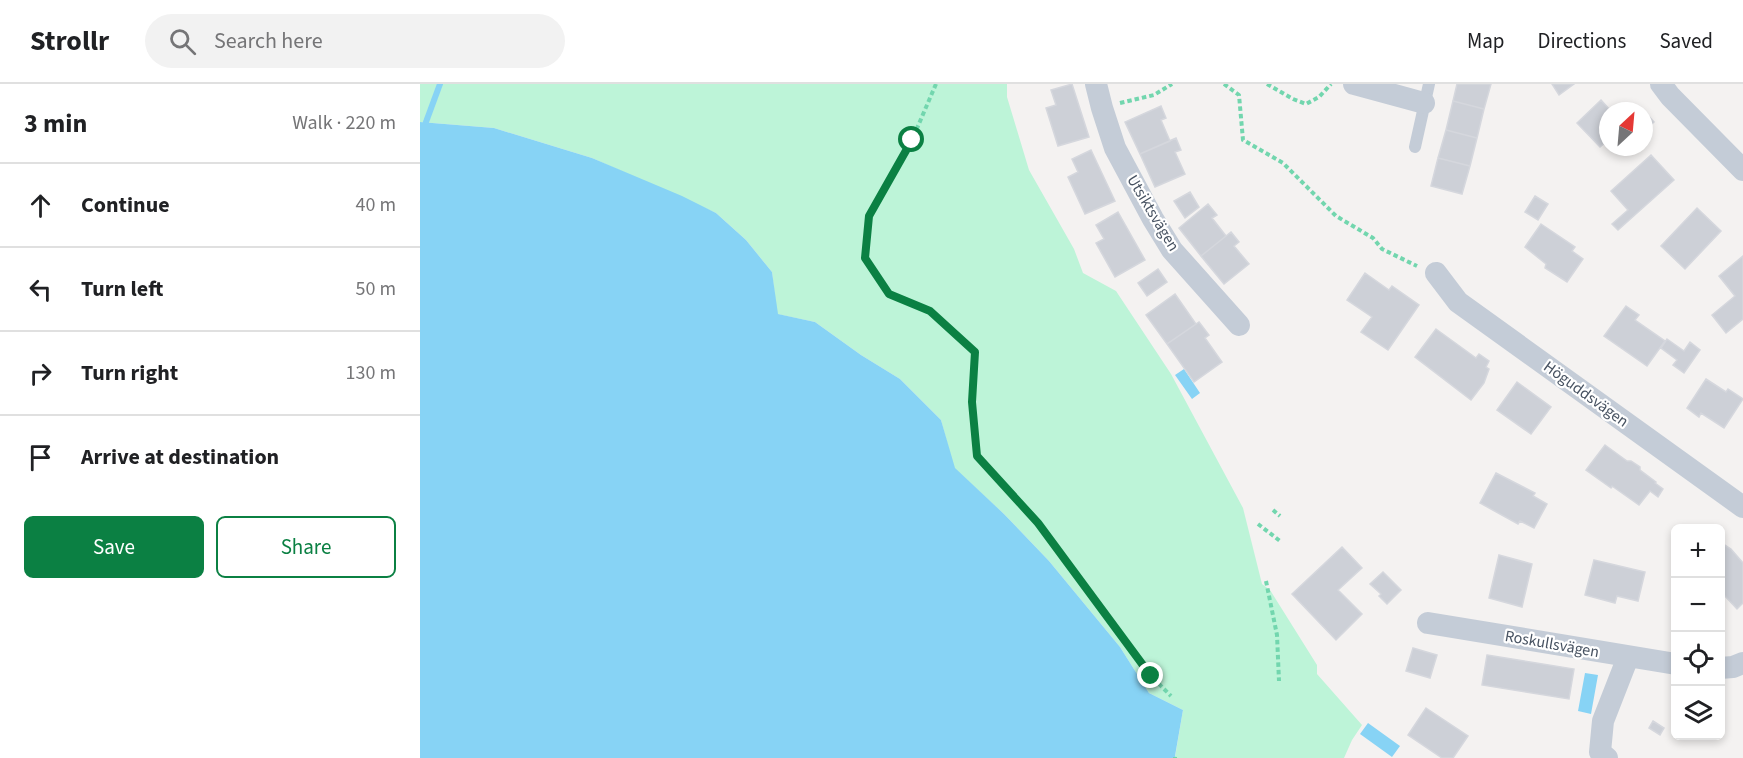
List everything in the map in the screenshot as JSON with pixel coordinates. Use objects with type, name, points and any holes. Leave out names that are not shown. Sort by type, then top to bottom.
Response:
[{"type":"street","name":"Utsiktsvägen","points":[[1096,84],[1115,148],[1172,250],[1239,325]]},
{"type":"street","points":[[1354,84],[1427,94]]},
{"type":"street","points":[[1660,84],[1743,170]]},
{"type":"street","name":"Höguddsvägen","points":[[1436,273],[1458,302],[1743,507]]},
{"type":"street","name":"Roskullsvägen","points":[[1428,623],[1671,663]]},
{"type":"street","points":[[1607,758],[1600,752],[1603,721],[1628,657]]},
{"type":"street","points":[[1725,668],[1743,663]]},
{"type":"lane","points":[[1415,147],[1427,94]]},
{"type":"path","points":[[936,84],[912,140],[869,216],[865,258],[889,294],[930,311],[975,352],[972,402],[977,456],[1038,523],[1151,676],[1171,696]]},
{"type":"path","points":[[1128,101],[1154,95],[1172,84]]},
{"type":"path","points":[[1224,84],[1239,95],[1243,140],[1283,163],[1336,216],[1373,238],[1382,249],[1411,264],[1436,273]]},
{"type":"path","points":[[1267,84],[1306,104],[1319,98],[1330,84]]},
{"type":"path","points":[[1273,510],[1280,516]]},
{"type":"path","points":[[1258,524],[1280,541]]},
{"type":"path","points":[[1266,581],[1277,634],[1279,681]]},
{"type":"green space","points":[[420,84],[1007,84],[1007,97],[1029,170],[1074,249],[1083,273],[1116,291],[1171,374],[1243,508],[1262,584],[1270,590],[1317,665],[1317,674],[1362,725],[1344,758],[1176,758],[1183,710],[1149,693],[1120,647],[1049,561],[1004,514],[954,468],[941,420],[900,379],[815,322],[777,314],[772,272],[746,240],[716,213],[592,158],[494,128],[420,122]]},
{"type":"water","points":[[420,122],[494,128],[592,158],[716,213],[746,240],[772,272],[778,314],[815,322],[900,379],[941,420],[955,468],[1049,561],[1120,647],[1149,693],[1183,710],[1176,758],[420,758]]},
{"type":"water","points":[[1184,369],[1200,393],[1192,399],[1175,375]]},
{"type":"water","points":[[1585,673],[1598,675],[1591,714],[1578,711]]},
{"type":"water","points":[[1368,723],[1400,746],[1392,757],[1360,734]]},
{"type":"building","points":[[1072,84],[1089,137],[1058,146],[1046,108],[1056,105],[1051,90]]},
{"type":"building","points":[[1457,84],[1491,84],[1484,109],[1453,101]]},
{"type":"building","points":[[1552,84],[1574,84],[1559,95]]},
{"type":"building","points":[[1601,100],[1603,102],[1599,102],[1599,146],[1577,123]]},
{"type":"building","points":[[1453,101],[1484,109],[1477,138],[1446,130]]},
{"type":"building","points":[[1161,106],[1166,118],[1161,120],[1170,141],[1140,154],[1125,122]]},
{"type":"building","points":[[1446,130],[1477,138],[1470,166],[1438,158]]},
{"type":"building","points":[[1176,138],[1181,150],[1175,152],[1185,174],[1155,187],[1140,154]]},
{"type":"building","points":[[1091,150],[1115,201],[1085,214],[1068,177],[1078,172],[1072,159]]},
{"type":"building","points":[[1650,156],[1674,180],[1618,230],[1612,224],[1628,210],[1611,191]]},
{"type":"building","points":[[1438,158],[1470,166],[1462,194],[1431,186]]},
{"type":"building","points":[[1190,192],[1199,207],[1185,218],[1174,201]]},
{"type":"building","points":[[1535,196],[1548,204],[1538,220],[1525,212]]},
{"type":"building","points":[[1208,204],[1217,215],[1212,218],[1226,236],[1201,256],[1179,228]]},
{"type":"building","points":[[1697,208],[1721,231],[1685,269],[1661,246]]},
{"type":"building","points":[[1118,212],[1145,260],[1115,277],[1096,243],[1104,239],[1096,225]]},
{"type":"building","points":[[1541,224],[1575,247],[1572,251],[1583,259],[1567,282],[1545,268],[1546,264],[1525,247]]},
{"type":"building","points":[[1231,232],[1239,242],[1234,246],[1249,264],[1224,284],[1201,256]]},
{"type":"building","points":[[1743,256],[1743,319],[1726,333],[1712,315],[1735,296],[1719,276]]},
{"type":"building","points":[[1158,269],[1167,282],[1147,296],[1138,283]]},
{"type":"building","points":[[1365,273],[1389,290],[1392,286],[1419,305],[1388,350],[1361,332],[1372,317],[1347,300]]},
{"type":"building","points":[[1175,294],[1196,324],[1167,344],[1146,315]]},
{"type":"building","points":[[1626,306],[1639,315],[1635,320],[1665,341],[1647,366],[1604,336]]},
{"type":"building","points":[[1199,322],[1209,335],[1205,338],[1222,362],[1194,382],[1167,344]]},
{"type":"building","points":[[1436,329],[1476,358],[1479,354],[1489,361],[1484,383],[1471,400],[1415,357]]},
{"type":"building","points":[[1667,339],[1684,351],[1690,342],[1700,350],[1684,373],[1673,365],[1677,360],[1661,348]]},
{"type":"building","points":[[1706,379],[1726,392],[1728,389],[1743,399],[1724,428],[1701,413],[1699,417],[1687,408]]},
{"type":"building","points":[[1517,382],[1551,407],[1531,434],[1497,410]]},
{"type":"building","points":[[1605,445],[1627,461],[1640,467],[1640,470],[1656,482],[1663,489],[1658,497],[1650,491],[1639,505],[1586,470]]},
{"type":"building","points":[[1496,473],[1535,493],[1533,496],[1547,504],[1534,528],[1520,521],[1518,524],[1480,503]]},
{"type":"building","points":[[1725,545],[1743,563],[1743,603],[1737,609],[1725,596]]},
{"type":"building","points":[[1342,547],[1362,568],[1338,590],[1362,614],[1336,640],[1292,594]]},
{"type":"building","points":[[1499,555],[1532,564],[1522,607],[1489,598]]},
{"type":"building","points":[[1594,560],[1645,572],[1638,601],[1617,596],[1615,603],[1585,595]]},
{"type":"building","points":[[1383,572],[1401,590],[1387,604],[1379,596],[1381,594],[1370,584]]},
{"type":"building","points":[[1413,648],[1437,655],[1430,678],[1406,671]]},
{"type":"building","points":[[1487,655],[1574,669],[1569,699],[1482,685]]},
{"type":"building","points":[[1426,708],[1468,736],[1453,758],[1442,758],[1408,735]]},
{"type":"building","points":[[1653,721],[1664,728],[1660,735],[1649,728]]},
{"type":"waterway","points":[[426,122],[440,84]]},
{"type":"route","points":[[912,140],[869,216],[865,258],[889,294],[930,311],[975,352],[972,402],[977,456],[1038,523],[1151,676]]}]
